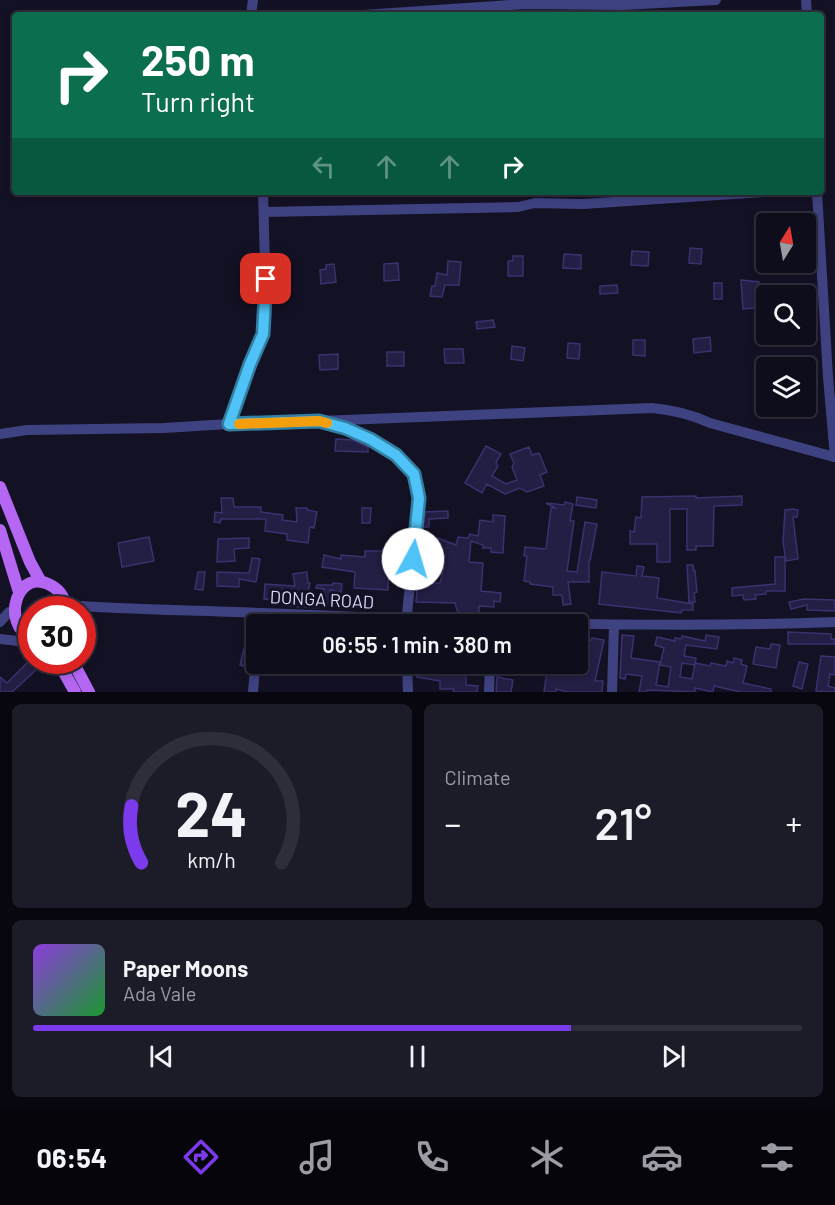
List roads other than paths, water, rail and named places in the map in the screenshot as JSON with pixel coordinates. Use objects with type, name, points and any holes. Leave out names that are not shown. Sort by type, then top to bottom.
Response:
[{"type":"main road","points":[[0,487],[30,562],[41,582]]},
{"type":"main road","points":[[0,530],[18,590]]},
{"type":"main road","points":[[18,630],[9,612],[11,600],[18,590],[29,583],[41,582],[55,587],[62,596]]},
{"type":"main road","points":[[65,674],[75,692]]},
{"type":"main road","points":[[79,674],[89,692]]},
{"type":"street","points":[[407,12],[525,4],[623,5],[716,0]]},
{"type":"street","points":[[229,424],[263,334],[266,301],[263,195]]},
{"type":"street","points":[[264,212],[518,207],[535,203],[583,204],[720,195]]},
{"type":"street","points":[[0,434],[37,429],[164,429],[229,424],[652,408],[686,413],[710,423],[835,457],[817,195]]},
{"type":"street","points":[[319,421],[345,428],[370,439],[396,455],[414,474],[419,498],[407,614]]},
{"type":"street","name":"DONGA ROAD","points":[[96,607],[246,617]]},
{"type":"street","points":[[0,622],[9,612]]},
{"type":"street","name":"DONGA ROAD","points":[[588,624],[729,626],[835,622]]},
{"type":"street","points":[[612,692],[614,625]]},
{"type":"street","points":[[0,639],[18,641]]},
{"type":"street","points":[[0,648],[18,641]]},
{"type":"street","points":[[253,692],[254,674]]},
{"type":"street","points":[[407,674],[408,692]]},
{"type":"street","points":[[489,692],[490,674]]}]
